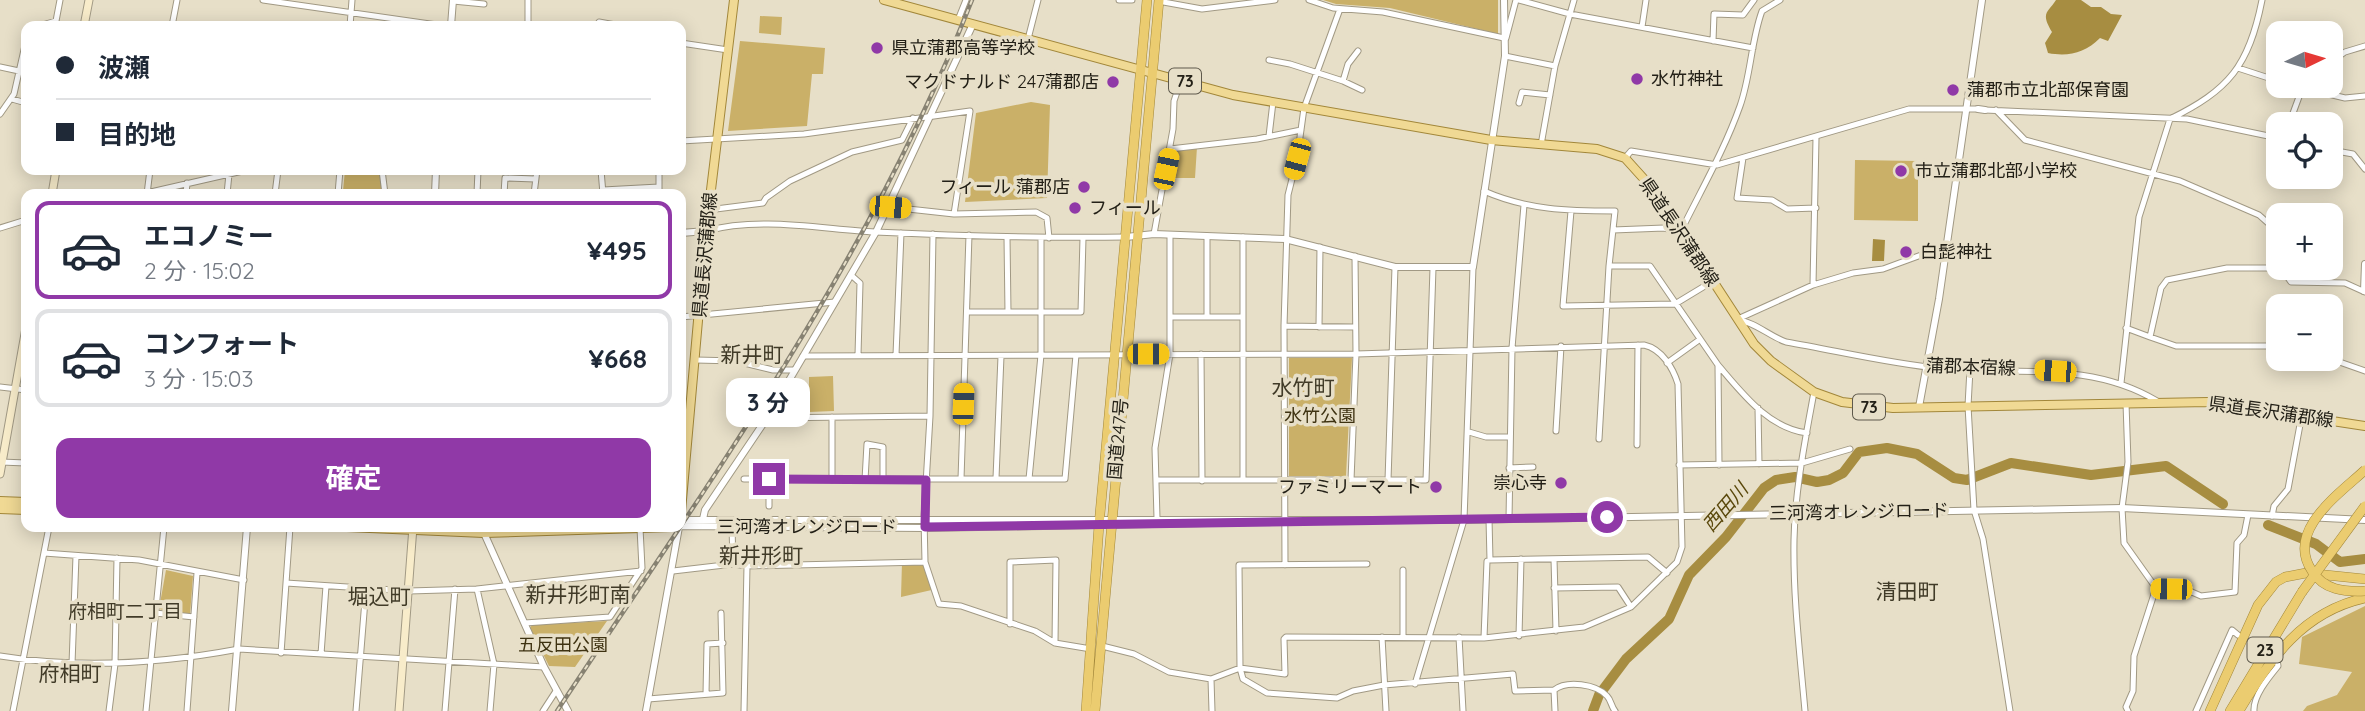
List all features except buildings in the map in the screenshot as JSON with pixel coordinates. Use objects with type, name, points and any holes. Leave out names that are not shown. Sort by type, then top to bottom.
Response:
[{"type":"highway","name":"国道247号","points":[[1096,711],[1100,521],[1147,0]]},
{"type":"highway","name":"国道247号","points":[[1086,711],[1097,648],[1111,521],[1158,0]]},
{"type":"highway","points":[[2365,470],[2314,521],[2304,547],[2312,571],[2325,585],[2344,591],[2365,592]]},
{"type":"highway","name":"23","points":[[2235,711],[2304,592],[2365,506]]},
{"type":"highway","name":"23","points":[[2304,592],[2365,513]]},
{"type":"highway","points":[[2210,711],[2258,605],[2276,582],[2284,577],[2306,573],[2365,579]]},
{"type":"highway","points":[[2235,711],[2296,631],[2328,610],[2365,598]]},
{"type":"main road","points":[[85,21],[89,0]]},
{"type":"main road","name":"県道長沢蒲郡線","points":[[686,461],[708,210],[734,0]]},
{"type":"main road","name":"73","points":[[884,0],[1151,73],[1273,102],[1491,140],[1597,149],[1625,158]]},
{"type":"main road","name":"県道長沢蒲郡線","points":[[1625,158],[1653,189],[1738,320],[1771,361],[1814,392],[1860,405],[1919,407],[2157,401],[2225,403],[2365,426]]},
{"type":"main road","points":[[0,474],[21,356]]},
{"type":"main road","points":[[0,500],[21,502]]},
{"type":"main road","points":[[0,509],[21,510]]},
{"type":"main road","points":[[399,711],[413,532]]},
{"type":"main road","points":[[466,532],[515,532]]},
{"type":"street","points":[[56,21],[60,0]]},
{"type":"street","points":[[173,21],[177,0]]},
{"type":"street","points":[[263,0],[401,21]]},
{"type":"street","points":[[350,21],[352,0]]},
{"type":"street","points":[[451,21],[453,0],[484,4]]},
{"type":"street","points":[[528,0],[528,21]]},
{"type":"street","points":[[958,20],[965,0]]},
{"type":"street","points":[[1028,39],[1038,0]]},
{"type":"street","points":[[1119,0],[1132,0]]},
{"type":"street","points":[[1158,0],[1202,9],[1275,0]]},
{"type":"street","points":[[1309,0],[1340,9],[1383,12],[1504,42]]},
{"type":"street","points":[[1415,684],[1464,520],[1473,267],[1504,57],[1504,0]]},
{"type":"street","points":[[1504,42],[1518,0],[1570,14],[1753,48]]},
{"type":"street","points":[[1541,145],[1555,66],[1574,0]]},
{"type":"street","points":[[1642,27],[1646,0]]},
{"type":"street","points":[[1713,41],[1714,14],[1743,15],[1754,0]]},
{"type":"street","points":[[1613,230],[1664,228],[1680,233],[1717,165],[1742,102],[1762,10],[1780,0]]},
{"type":"street","points":[[1919,407],[1945,256],[1982,0]]},
{"type":"street","points":[[2121,383],[2139,218],[2170,119],[2216,94],[2238,68],[2258,21],[2262,0]]},
{"type":"street","points":[[1285,565],[1284,326],[1288,195],[1304,108],[1340,9]]},
{"type":"street","points":[[703,519],[705,510],[767,418],[890,207],[973,24]]},
{"type":"street","points":[[686,44],[728,50]]},
{"type":"street","points":[[2343,53],[2365,46]]},
{"type":"street","points":[[1343,81],[1348,64],[1358,51]]},
{"type":"street","points":[[1504,57],[1555,66]]},
{"type":"street","points":[[1269,60],[1317,72],[1362,90]]},
{"type":"street","points":[[0,114],[12,99],[21,62]]},
{"type":"street","points":[[0,67],[19,71]]},
{"type":"street","points":[[2238,68],[2266,77]]},
{"type":"street","points":[[1154,234],[1170,149],[1174,101],[1181,80]]},
{"type":"street","points":[[1519,103],[1522,92],[1550,95]]},
{"type":"street","points":[[2343,97],[2365,96]]},
{"type":"street","points":[[12,99],[21,102]]},
{"type":"street","points":[[1269,136],[1273,102]]},
{"type":"street","points":[[1625,158],[1631,151],[1717,165],[1909,109],[1967,107],[1982,110],[2170,119],[2266,136]]},
{"type":"street","points":[[1996,110],[2025,140],[2180,181],[2259,215],[2266,221]]},
{"type":"street","points":[[686,141],[781,136],[970,111],[954,214]]},
{"type":"street","points":[[708,210],[763,202],[790,181],[852,152],[902,140],[913,118]]},
{"type":"street","points":[[1170,149],[1301,130]]},
{"type":"street","points":[[1814,285],[1816,138]]},
{"type":"street","points":[[2343,152],[2353,154],[2365,169]]},
{"type":"street","points":[[1743,158],[1737,198],[1772,200],[1787,209],[1816,208]]},
{"type":"street","points":[[164,189],[224,175]]},
{"type":"street","points":[[535,189],[536,175]]},
{"type":"street","points":[[504,189],[505,178],[536,180]]},
{"type":"street","points":[[186,189],[187,183]]},
{"type":"street","points":[[1484,191],[1524,205],[1571,211],[1615,211],[1606,305],[1599,439]]},
{"type":"street","points":[[1509,519],[1512,348],[1524,205]]},
{"type":"street","points":[[890,207],[954,214],[1036,212],[1047,218],[1049,238]]},
{"type":"street","points":[[1571,211],[1563,306],[1675,303],[1713,281]]},
{"type":"street","points":[[0,228],[21,222]]},
{"type":"street","points":[[686,233],[706,231],[732,223],[1041,238],[1154,234],[1243,237],[1285,239],[1395,267],[1473,267]]},
{"type":"street","points":[[897,355],[901,233]]},
{"type":"street","points":[[803,356],[929,354],[1001,356],[1126,353],[1356,354],[1561,346],[1651,346],[1667,363],[1678,384],[1681,555],[1667,573],[1630,607],[1584,627],[1484,638],[1286,637],[1285,674],[1240,668],[1210,679],[1169,672],[1134,654],[1055,643],[1035,631],[961,606],[939,604],[926,562],[924,518],[930,416],[929,354],[933,234]]},
{"type":"street","points":[[1157,518],[1155,448],[1170,354],[1170,234]]},
{"type":"street","points":[[961,479],[969,235]]},
{"type":"street","points":[[1207,236],[1207,317]]},
{"type":"street","points":[[1007,237],[1008,312]]},
{"type":"street","points":[[967,312],[1081,312],[1083,237]]},
{"type":"street","points":[[1243,237],[1243,480]]},
{"type":"street","points":[[1029,479],[1041,355],[1041,238]]},
{"type":"street","points":[[1319,327],[1320,247]]},
{"type":"street","points":[[1738,320],[1814,285],[1853,273],[1883,269],[1924,254],[1945,256]]},
{"type":"street","points":[[1351,480],[1356,354],[1355,256]]},
{"type":"street","points":[[2290,280],[2345,283],[2364,291],[2365,264]]},
{"type":"street","points":[[1609,265],[1650,266],[1718,365],[1758,408],[1787,430],[1807,433]]},
{"type":"street","points":[[1388,480],[1395,267]]},
{"type":"street","points":[[1157,480],[1426,480],[1433,268]]},
{"type":"street","points":[[2150,337],[2161,288],[2167,280],[2227,268],[2266,268]]},
{"type":"street","points":[[851,275],[860,283],[858,355]]},
{"type":"street","points":[[686,317],[835,302]]},
{"type":"street","points":[[1170,317],[1243,317]]},
{"type":"street","name":"蒲郡本宿線","points":[[1738,320],[1748,321],[1768,335],[1786,342],[1926,366],[2055,371],[2121,383],[2157,401]]},
{"type":"street","points":[[1284,326],[1355,327]]},
{"type":"street","points":[[2126,328],[2176,346],[2266,346]]},
{"type":"street","points":[[1667,363],[1699,340]]},
{"type":"street","points":[[1637,445],[1638,345]]},
{"type":"street","points":[[1556,431],[1561,346]]},
{"type":"street","points":[[1201,354],[1202,481]]},
{"type":"street","points":[[744,479],[1065,479],[1076,355]]},
{"type":"street","points":[[996,478],[1001,356]]},
{"type":"street","points":[[696,360],[736,361],[772,370],[794,370]]},
{"type":"street","points":[[2343,363],[2365,371]]},
{"type":"street","points":[[1718,365],[1719,465]]},
{"type":"street","points":[[1970,369],[1968,406],[1974,510],[1983,539],[2010,711]]},
{"type":"street","points":[[0,387],[21,390]]},
{"type":"street","points":[[1805,711],[1794,593],[1795,513],[1814,392]]},
{"type":"street","points":[[2126,403],[2128,462],[2122,508],[2124,543],[2156,589]]},
{"type":"street","points":[[1758,408],[1759,464]]},
{"type":"street","points":[[2272,516],[2274,506],[2288,489],[2302,414]]},
{"type":"street","points":[[767,418],[930,416]]},
{"type":"street","points":[[832,417],[832,480]]},
{"type":"street","points":[[1469,432],[1486,437],[1509,438]]},
{"type":"street","points":[[864,480],[867,444],[883,447],[883,480]]},
{"type":"street","points":[[1679,466],[1802,463],[1850,449]]},
{"type":"street","points":[[1,461],[21,463]]},
{"type":"street","points":[[1509,468],[1533,467]]},
{"type":"street","points":[[769,479],[769,506]]},
{"type":"street","name":"三河湾オレンジロード","points":[[686,520],[1464,520],[2122,508],[2365,520]]},
{"type":"street","points":[[2156,589],[2185,589],[2201,596],[2235,592],[2237,543],[2244,536],[2248,514]]},
{"type":"street","name":"三河湾オレンジロード","points":[[1111,521],[1157,518],[1226,521]]},
{"type":"street","points":[[1484,638],[1487,561],[1490,560],[1489,519]]},
{"type":"street","name":"三河湾オレンジロード","points":[[686,527],[925,527],[1100,521]]},
{"type":"street","points":[[732,526],[733,564]]},
{"type":"street","points":[[13,711],[48,532]]},
{"type":"street","points":[[146,711],[163,532]]},
{"type":"street","points":[[232,711],[247,532]]},
{"type":"street","points":[[281,653],[290,532]]},
{"type":"street","points":[[525,623],[610,617],[641,571],[640,532]]},
{"type":"street","points":[[646,711],[679,532]]},
{"type":"street","points":[[484,533],[544,667],[568,711]]},
{"type":"street","points":[[44,553],[117,558],[244,580]]},
{"type":"street","points":[[72,664],[76,556]]},
{"type":"street","points":[[1490,560],[1648,557],[1667,573]]},
{"type":"street","points":[[109,711],[115,664],[117,558]]},
{"type":"street","points":[[1519,636],[1521,559]]},
{"type":"street","points":[[1554,559],[1556,631]]},
{"type":"street","points":[[1010,624],[1010,562],[1056,560],[1055,643]]},
{"type":"street","points":[[673,571],[733,564],[747,566],[926,562]]},
{"type":"street","points":[[1367,564],[1239,565],[1240,668],[1243,679],[1267,693],[1337,698],[1353,691],[1384,685],[1513,674],[1515,691],[1554,690],[1564,684],[1589,686],[1607,696],[1615,711]]},
{"type":"street","points":[[744,711],[747,566]]},
{"type":"street","points":[[1403,570],[1403,637]]},
{"type":"street","points":[[286,583],[409,590],[477,589],[641,571]]},
{"type":"street","points":[[187,711],[197,573]]},
{"type":"street","points":[[321,654],[326,586]]},
{"type":"street","points":[[1554,588],[1618,587],[1630,607]]},
{"type":"street","points":[[356,711],[366,588]]},
{"type":"street","points":[[445,711],[454,589]]},
{"type":"street","points":[[477,589],[494,664],[490,711]]},
{"type":"street","points":[[2128,711],[2126,707],[2133,691],[2134,656],[2156,589]]},
{"type":"street","points":[[155,613],[194,617]]},
{"type":"street","points":[[648,699],[723,693],[721,613]]},
{"type":"street","points":[[2196,711],[2232,630],[2238,635]]},
{"type":"street","points":[[1382,637],[1386,711]]},
{"type":"street","points":[[1459,637],[1463,711]]},
{"type":"street","points":[[706,694],[707,644],[723,643]]},
{"type":"street","points":[[0,656],[72,664],[115,664],[192,658],[239,649],[544,667]]},
{"type":"street","points":[[2253,709],[2265,681],[2278,666],[2277,660]]},
{"type":"street","points":[[1210,679],[1212,711]]},
{"type":"street","points":[[1554,690],[1555,711]]},
{"type":"street","points":[[543,711],[556,691]]},
{"type":"green space","points":[[1323,0],[1498,0],[1498,34],[1390,8],[1336,4]]},
{"type":"green space","points":[[760,16],[782,17],[781,35],[759,33]]},
{"type":"green space","points":[[740,41],[825,48],[823,74],[812,74],[807,126],[728,131]]},
{"type":"green space","points":[[1031,102],[1050,105],[1047,198],[965,202],[976,113]]},
{"type":"green space","points":[[1197,147],[1195,178],[1167,178],[1171,152]]},
{"type":"green space","points":[[1855,160],[1918,161],[1918,221],[1854,220]]},
{"type":"green space","points":[[345,175],[381,175],[383,189],[343,189]]},
{"type":"green space","name":"水竹公園","points":[[1289,358],[1352,358],[1346,476],[1289,476]]},
{"type":"green space","points":[[833,376],[834,411],[809,412],[809,377]]},
{"type":"green space","points":[[902,562],[925,562],[936,589],[901,597]]},
{"type":"green space","points":[[166,570],[193,576],[190,615],[159,609]]},
{"type":"green space","points":[[2365,606],[2365,711],[2303,711],[2307,706],[2337,695],[2352,672],[2299,664],[2302,637]]},
{"type":"green space","name":"五反田公園","points":[[607,621],[575,667],[549,666],[530,628],[532,625]]},
{"type":"shaded area","points":[[2056,0],[2081,0],[2091,7],[2101,7],[2111,14],[2122,15],[2108,41],[2100,38],[2088,47],[2069,54],[2048,53],[2045,43],[2052,32],[2046,17]]},
{"type":"shaded area","points":[[1873,239],[1885,240],[1884,261],[1872,261]]},
{"type":"waterway","name":"西田川","points":[[1593,711],[1599,695],[1626,659],[1669,619],[1689,575],[1726,537],[1764,488],[1776,480],[1795,477],[1817,482],[1829,480],[1843,473],[1859,452],[1887,448],[1917,454],[1954,478],[1967,480],[2011,463],[2091,475],[2166,466],[2223,504]]},
{"type":"waterway","name":"西田川","points":[[2268,525],[2316,544],[2340,562],[2365,559]]},
{"type":"tunnel","points":[[2242,637],[2266,652]]},
{"type":"railway","points":[[686,518],[784,367],[836,279],[885,190],[931,97],[972,0]]},
{"type":"railway","points":[[557,711],[676,532]]},
{"type":"place","name":"県立蒲郡高等学校","points":[[877,48]]},
{"type":"place","name":"水竹神社","points":[[1637,79]]},
{"type":"place","name":"マクドナルド 247蒲郡店","points":[[1113,82]]},
{"type":"place","name":"蒲郡市立北部保育園","points":[[1953,90]]},
{"type":"place","name":"市立蒲郡北部小学校","points":[[1901,171]]},
{"type":"place","name":"フィール 蒲郡店","points":[[1084,187]]},
{"type":"place","name":"フィール","points":[[1075,208]]},
{"type":"place","name":"白髭神社","points":[[1906,252]]},
{"type":"place","name":"崇心寺","points":[[1561,483]]},
{"type":"place","name":"ファミリーマート","points":[[1436,487]]},
{"type":"district","name":"新井町","points":[[752,355]]},
{"type":"district","name":"水竹町","points":[[1303,388]]},
{"type":"district","name":"新井形町","points":[[761,556]]},
{"type":"district","name":"清田町","points":[[1907,592]]},
{"type":"district","name":"新井形町南","points":[[578,595]]},
{"type":"district","name":"堀込町","points":[[379,597]]},
{"type":"district","name":"府相町二丁目","points":[[125,611]]},
{"type":"district","name":"府相町","points":[[70,674]]},
{"type":"route","points":[[769,479],[926,480],[925,527],[1607,517]]}]
